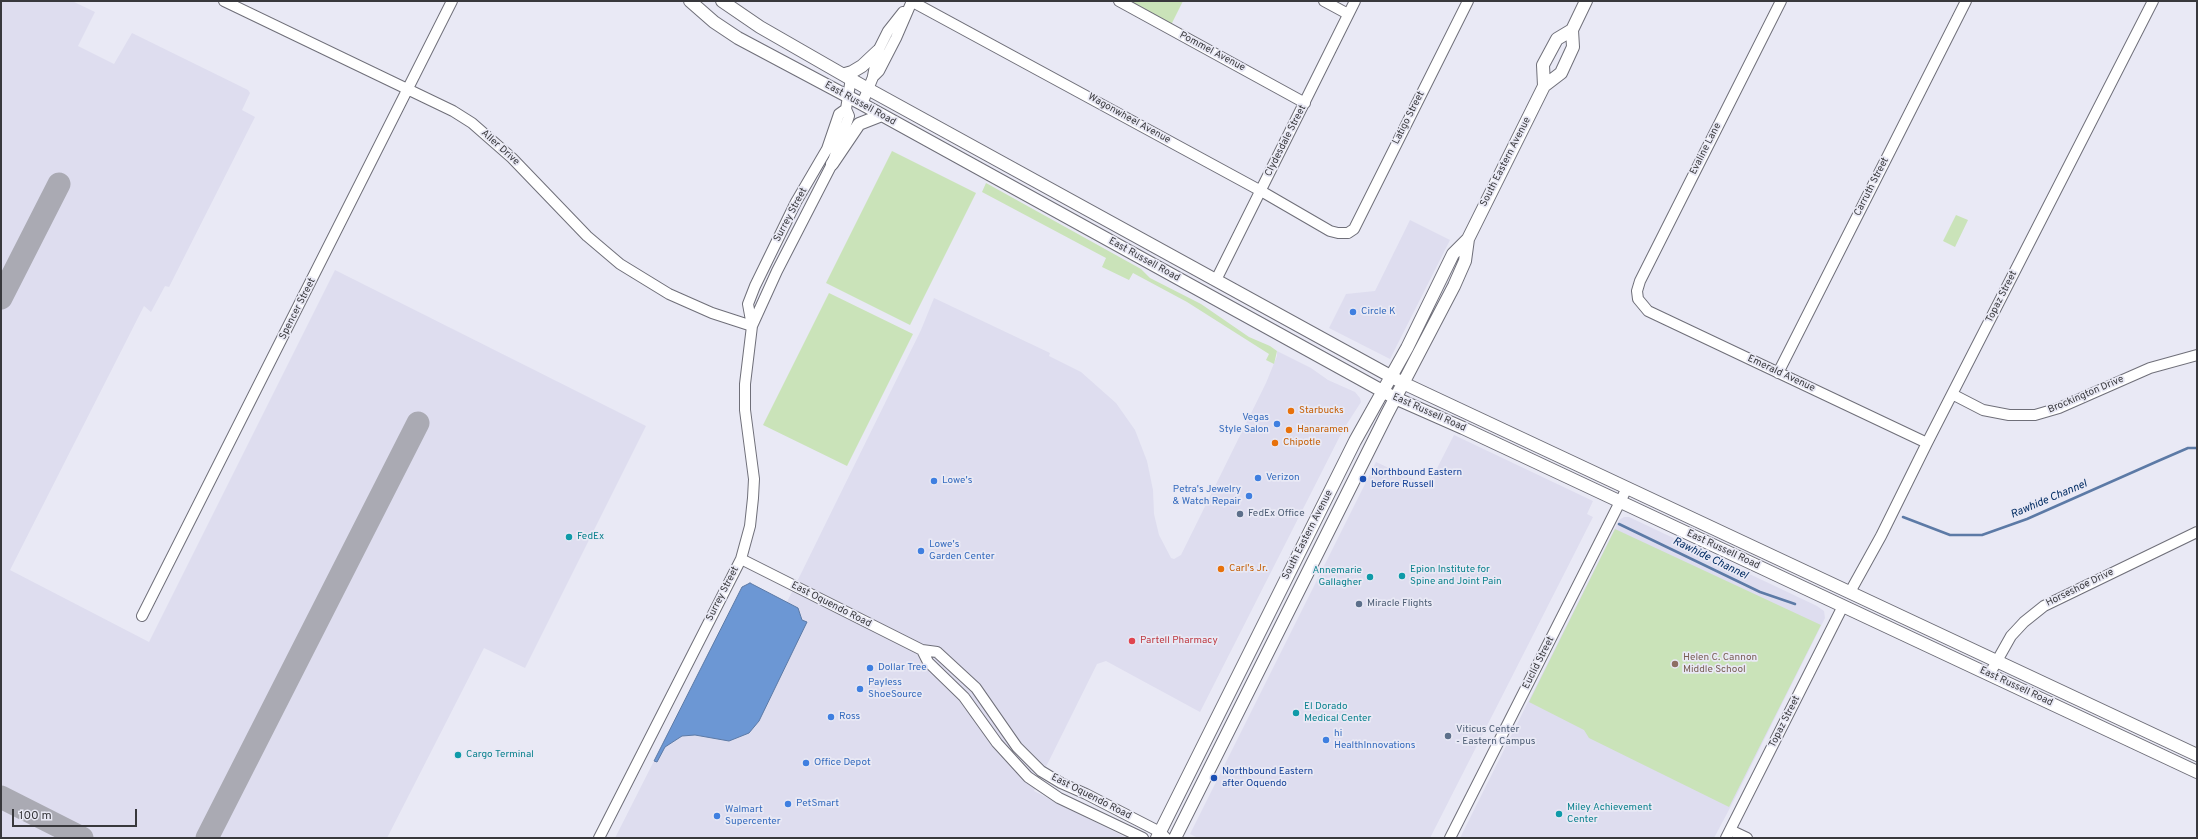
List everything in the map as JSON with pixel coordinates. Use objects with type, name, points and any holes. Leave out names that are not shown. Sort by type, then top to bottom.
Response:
[{"type":"main road","name":"East Russell Road","points":[[690,1],[714,22],[738,38],[862,104],[1383,392],[1588,486],[2197,772]]},
{"type":"main road","name":"East Russell Road","points":[[722,1],[760,27],[848,76],[868,89],[1403,383],[2197,755]]},
{"type":"main road","name":"South Eastern Avenue","points":[[1161,836],[1263,623],[1355,441],[1383,392],[1453,254],[1468,239],[1544,86],[1561,73],[1573,47],[1572,30],[1586,1]]},
{"type":"main road","name":"South Eastern Avenue","points":[[1544,86],[1544,65],[1557,39],[1572,30]]},
{"type":"main road","points":[[848,76],[862,66],[878,51]]},
{"type":"main road","points":[[832,164],[859,124],[882,115]]},
{"type":"main road","points":[[1125,249],[1133,235]]},
{"type":"main road","name":"South Eastern Avenue","points":[[1175,838],[1395,398],[1438,317],[1465,261],[1468,239]]},
{"type":"main road","points":[[1588,486],[1595,473]]},
{"type":"main road","points":[[1843,606],[1849,603],[1864,606],[1924,632],[1938,633]]},
{"type":"main road","points":[[1263,623],[1280,627]]},
{"type":"street","name":"Aller Drive","points":[[224,1],[453,111],[490,137],[533,178],[587,236],[620,264],[669,294],[712,313],[752,326]]},
{"type":"street","name":"Spencer Street","points":[[142,616],[452,1]]},
{"type":"street","points":[[862,104],[873,77],[878,51],[888,31],[912,1]]},
{"type":"street","points":[[873,77],[879,71],[896,38],[912,1]]},
{"type":"street","name":"Wagonwheel Avenue","points":[[912,1],[1261,191],[1330,231],[1348,233]]},
{"type":"street","name":"Pommel Avenue","points":[[1120,1],[1305,103]]},
{"type":"street","points":[[1324,1],[1348,14]]},
{"type":"street","name":"Clydesdale Street","points":[[1216,280],[1355,1]]},
{"type":"street","name":"Latigo Street","points":[[1348,233],[1354,229],[1468,1]]},
{"type":"street","name":"Evaline Lane","points":[[1638,300],[1637,291],[1640,281],[1781,1]]},
{"type":"street","name":"Carruth Street","points":[[1778,373],[1966,1]]},
{"type":"street","name":"Topaz Street","points":[[1850,592],[1882,536],[1927,443],[2153,1]]},
{"type":"street","name":"Surrey Street","points":[[752,326],[777,271],[832,164],[849,116],[846,109],[848,97],[848,76]]},
{"type":"street","name":"Surrey Street","points":[[599,838],[741,558],[750,526],[754,479],[745,410],[745,384],[752,326],[748,304],[755,286],[796,202],[827,149],[839,114],[846,109]]},
{"type":"street","points":[[799,227],[796,216],[811,185],[813,175]]},
{"type":"street","name":"Emerald Avenue","points":[[1638,300],[1648,312],[1927,443]]},
{"type":"street","name":"Brockington Drive","points":[[1952,394],[1983,410],[2009,415],[2035,415],[2059,408],[2150,368],[2197,355]]},
{"type":"street","name":"Euclid Street","points":[[1450,838],[1627,488]]},
{"type":"street","name":"Horseshoe Drive","points":[[1989,674],[2011,636],[2024,622],[2044,606],[2197,532]]},
{"type":"street","name":"East Oquendo Road","points":[[741,558],[922,650],[936,652],[959,671],[986,702],[1017,747],[1041,770],[1061,783],[1086,794],[1161,836]]},
{"type":"street","name":"Topaz Street","points":[[1728,834],[1843,606]]},
{"type":"street","name":"East Oquendo Road","points":[[922,650],[928,662],[964,697],[1001,747],[1028,777],[1059,798],[1143,838]]},
{"type":"street","points":[[1728,834],[1747,838]]},
{"type":"shaded area","points":[[1,1],[72,1],[95,12],[78,46],[114,64],[132,33],[248,90],[250,93],[242,110],[255,117],[169,287],[165,286],[151,312],[144,306],[10,570],[149,642],[335,270],[646,426],[525,668],[484,648],[387,838],[1,838]]},
{"type":"shaded area","points":[[1410,220],[1450,240],[1390,359],[1329,328],[1346,294],[1375,291]]},
{"type":"shaded area","points":[[934,298],[1050,353],[1049,356],[1081,372],[1116,403],[1135,430],[1147,461],[1153,490],[1154,514],[1159,535],[1171,558],[1174,559],[1181,555],[1266,383],[1277,356],[1277,351],[1311,368],[1328,380],[1355,392],[1360,398],[1361,402],[1343,430],[1200,712],[1106,661],[1097,664],[1034,791],[1127,838],[615,838],[742,587],[750,583],[787,602],[921,330]]},
{"type":"shaded area","points":[[1454,435],[1593,501],[1587,514],[1593,517],[1430,838],[1198,838],[1190,834],[1376,462],[1428,486]]},
{"type":"shaded area","name":"Helen C. Cannon Middle School","points":[[1624,517],[1629,517],[1817,606],[1824,611],[1825,618],[1731,806],[1714,838],[1460,838],[1619,520]]},
{"type":"green space","points":[[1119,1],[1183,1],[1169,29]]},
{"type":"green space","points":[[892,151],[976,193],[910,325],[826,283]]},
{"type":"green space","points":[[986,183],[1141,269],[1150,278],[1201,304],[1249,337],[1270,346],[1277,351],[1274,364],[1266,360],[1269,354],[1187,302],[1133,273],[1129,280],[1102,267],[1106,258],[982,192]]},
{"type":"green space","points":[[1956,215],[1968,220],[1955,247],[1943,241]]},
{"type":"green space","points":[[829,293],[913,334],[847,466],[763,425]]},
{"type":"green space","name":"Helen C. Cannon Middle School","points":[[1615,529],[1821,625],[1729,807],[1589,738],[1584,730],[1529,702]]},
{"type":"water","points":[[750,583],[798,608],[802,620],[807,622],[759,721],[749,733],[729,741],[695,735],[682,736],[665,747],[657,762],[654,761],[742,587]]},
{"type":"waterway","name":"Rawhide Channel","points":[[1903,517],[1950,535],[1982,535],[2027,519],[2188,448],[2197,448]]},
{"type":"waterway","name":"Rawhide Channel","points":[[1619,524],[1760,592],[1795,604]]},
{"type":"taxiway","points":[[1,298],[59,184]]},
{"type":"taxiway","points":[[207,838],[418,423]]},
{"type":"taxiway","points":[[1,797],[82,838]]},
{"type":"place","name":"Circle K","points":[[1353,312]]},
{"type":"place","name":"Starbucks","points":[[1291,411]]},
{"type":"place","name":"Vegas Style Salon","points":[[1277,424]]},
{"type":"place","name":"Hanaramen","points":[[1289,430]]},
{"type":"place","name":"Chipotle","points":[[1275,443]]},
{"type":"place","name":"Verizon","points":[[1258,478]]},
{"type":"place","name":"Northbound Eastern before Russell","points":[[1363,479]]},
{"type":"place","name":"Lowe's","points":[[934,481]]},
{"type":"place","name":"Petra's Jewelry & Watch Repair","points":[[1249,496]]},
{"type":"place","name":"FedEx Office","points":[[1240,514]]},
{"type":"place","name":"FedEx","points":[[569,537]]},
{"type":"place","name":"Lowe's Garden Center","points":[[921,551]]},
{"type":"place","name":"Carl's Jr.","points":[[1221,569]]},
{"type":"place","name":"Epion Institute for Spine and Joint Pain","points":[[1402,576]]},
{"type":"place","name":"Annemarie Gallagher","points":[[1370,577]]},
{"type":"place","name":"Miracle Flights","points":[[1359,604]]},
{"type":"place","name":"Partell Pharmacy","points":[[1132,641]]},
{"type":"place","name":"Helen C. Cannon Middle School","points":[[1675,664]]},
{"type":"place","name":"Dollar Tree","points":[[870,668]]},
{"type":"place","name":"Payless ShoeSource","points":[[860,689]]},
{"type":"place","name":"El Dorado Medical Center","points":[[1296,713]]},
{"type":"place","name":"Ross","points":[[831,717]]},
{"type":"place","name":"Viticus Center - Eastern Campus","points":[[1448,736]]},
{"type":"place","name":"hi HealthInnovations","points":[[1326,740]]},
{"type":"place","name":"Cargo Terminal","points":[[458,755]]},
{"type":"place","name":"Office Depot","points":[[806,763]]},
{"type":"place","name":"Northbound Eastern after Oquendo","points":[[1214,778]]},
{"type":"place","name":"PetSmart","points":[[788,804]]},
{"type":"place","name":"Miley Achievement Center","points":[[1559,814]]},
{"type":"place","name":"Walmart Supercenter","points":[[717,816]]}]
